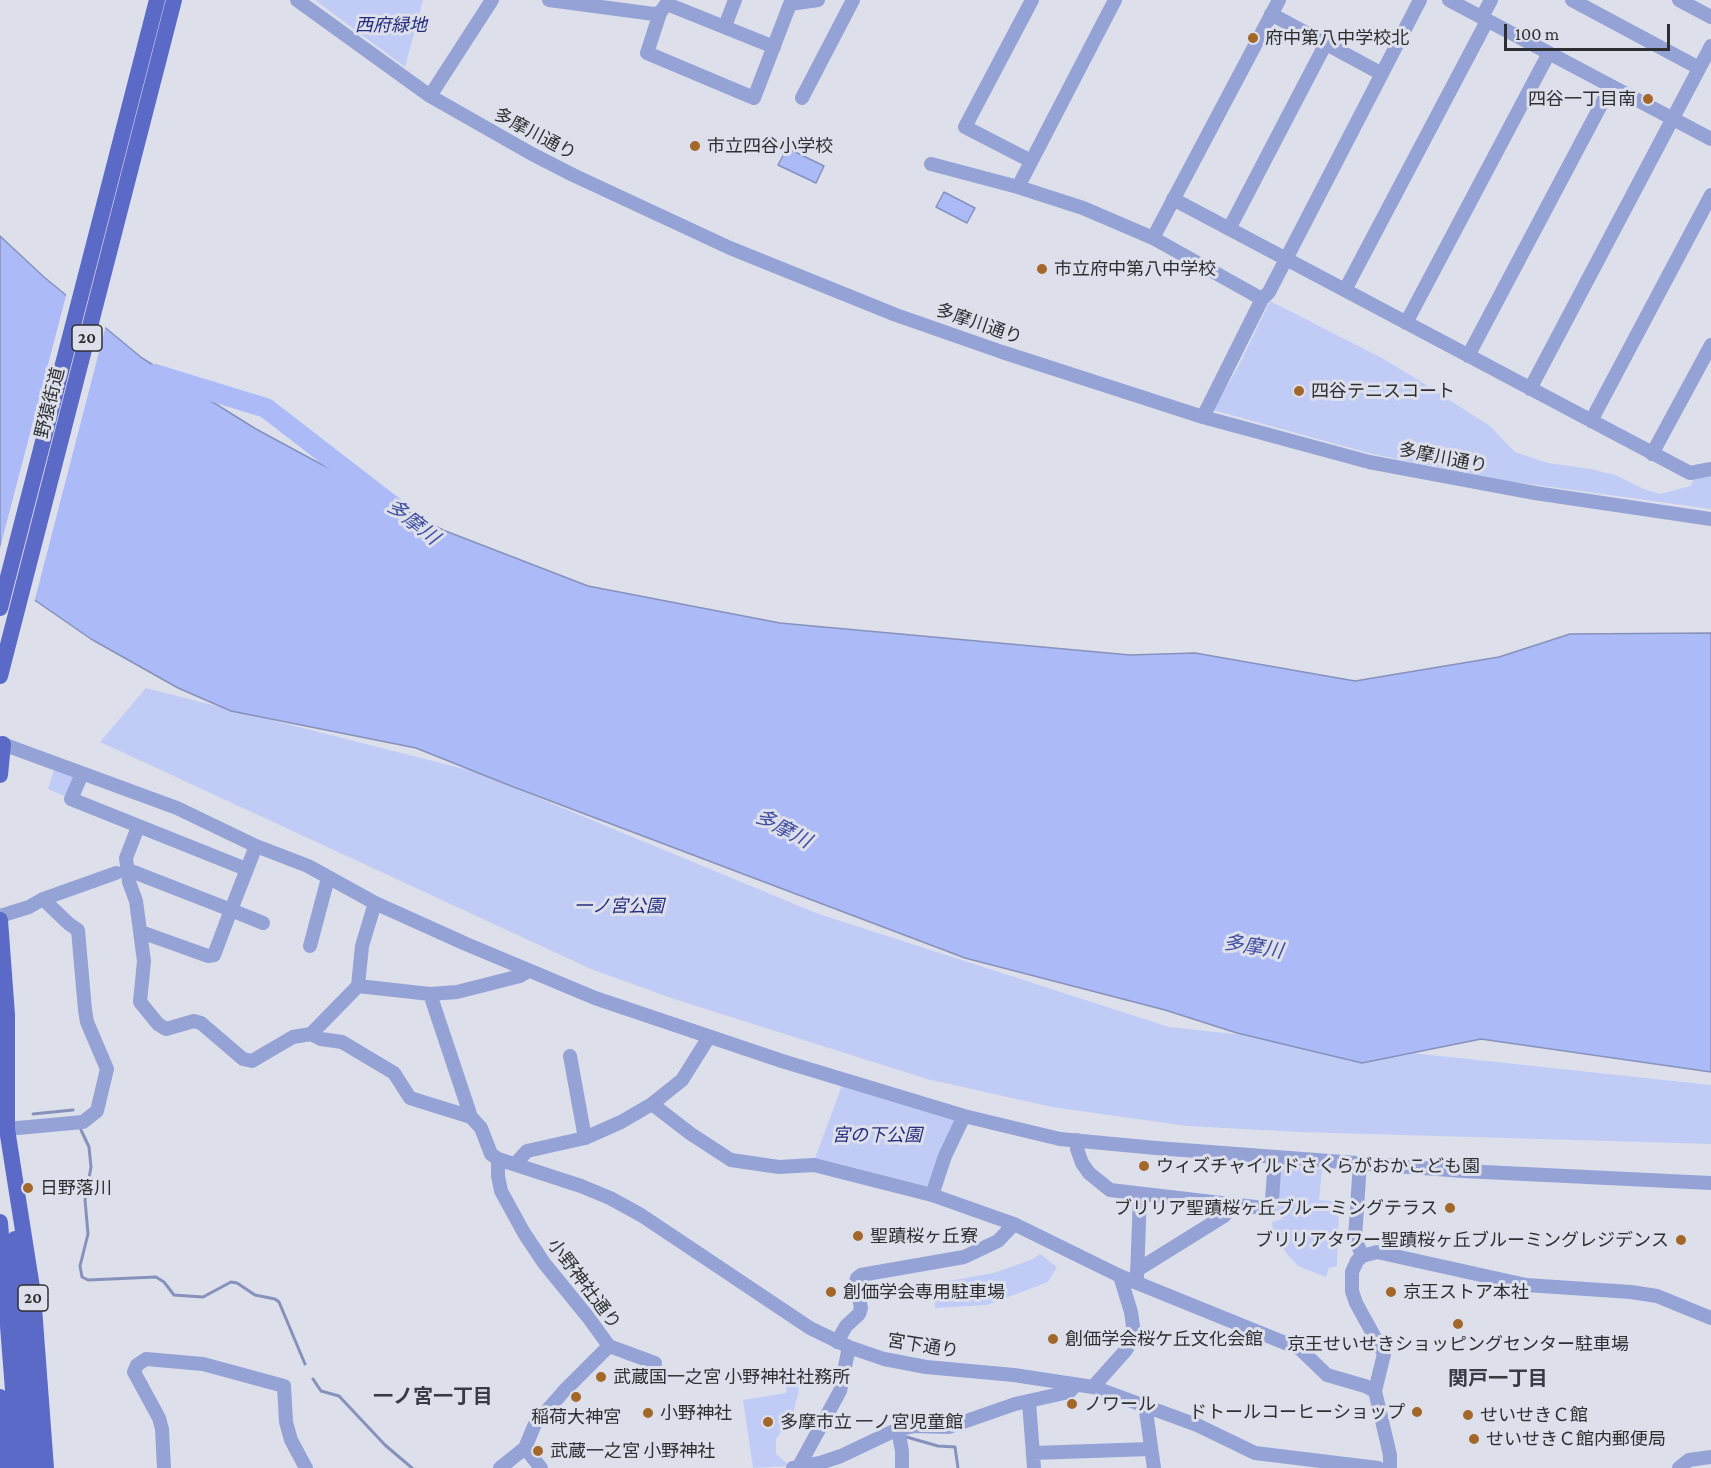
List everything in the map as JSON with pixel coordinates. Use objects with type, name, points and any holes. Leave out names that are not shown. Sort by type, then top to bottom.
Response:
[{"type":"main road","name":"野猿街道","points":[[0,608],[157,0]]},
{"type":"main road","name":"野猿街道","points":[[0,676],[174,0]]},
{"type":"main road","points":[[0,775],[1,744]]},
{"type":"main road","points":[[0,918],[7,1015],[7,1129]]},
{"type":"main road","name":"20","points":[[0,1053],[33,1468]]},
{"type":"main road","name":"20","points":[[7,1129],[33,1294],[46,1468]]},
{"type":"main road","name":"20","points":[[0,1222],[19,1468]]},
{"type":"main road","points":[[0,1397],[6,1468]]},
{"type":"street","name":"多摩川通り","points":[[297,0],[430,96],[493,133],[573,175],[774,267],[876,307],[991,348],[1203,417],[1369,462],[1535,493],[1711,519]]},
{"type":"street","points":[[430,96],[492,0]]},
{"type":"street","points":[[549,0],[607,4],[654,14],[665,6]]},
{"type":"street","points":[[724,26],[735,0]]},
{"type":"street","points":[[665,6],[646,53],[754,98],[791,2],[818,0]]},
{"type":"street","points":[[802,98],[853,0]]},
{"type":"street","points":[[1030,161],[965,127],[1032,0]]},
{"type":"street","points":[[1018,187],[1115,0]]},
{"type":"street","points":[[1153,238],[1279,0]]},
{"type":"street","points":[[1203,417],[1262,299],[1269,292],[1420,0]]},
{"type":"street","points":[[1449,0],[1711,139]]},
{"type":"street","points":[[1345,291],[1485,19],[1491,0]]},
{"type":"street","points":[[1572,0],[1699,68]]},
{"type":"street","points":[[1679,0],[1711,17]]},
{"type":"street","points":[[665,6],[724,26],[774,47]]},
{"type":"street","points":[[1271,14],[1382,74]]},
{"type":"street","points":[[1229,229],[1325,45]]},
{"type":"street","points":[[1530,389],[1711,46]]},
{"type":"street","points":[[1406,323],[1549,53]]},
{"type":"street","points":[[1468,356],[1611,86]]},
{"type":"street","points":[[931,164],[1018,187],[1083,208],[1153,238],[1262,299]]},
{"type":"street","points":[[1591,421],[1711,195]]},
{"type":"street","points":[[1173,199],[1652,454],[1690,473],[1711,469]]},
{"type":"street","points":[[1652,454],[1711,345]]},
{"type":"street","points":[[1,744],[204,820],[256,846],[308,866],[375,903],[528,972],[708,1038],[964,1116],[1060,1139],[1156,1148],[1463,1172],[1711,1183]]},
{"type":"street","points":[[82,774],[71,800],[246,869]]},
{"type":"street","points":[[121,871],[138,827]]},
{"type":"street","points":[[141,932],[208,956],[214,955],[256,846]]},
{"type":"street","points":[[121,871],[129,882],[136,901],[141,932],[144,961],[140,1002],[165,1029],[194,1021],[201,1023],[243,1059],[252,1061],[293,1037],[311,1034],[321,1039],[342,1042],[394,1073],[410,1098],[471,1117]]},
{"type":"street","points":[[0,918],[43,899],[121,871],[263,923]]},
{"type":"street","points":[[310,946],[328,878]]},
{"type":"street","points":[[7,1129],[83,1122],[97,1111],[107,1069],[87,1022],[78,930],[43,899]]},
{"type":"street","points":[[311,1034],[358,986],[362,946],[375,903]]},
{"type":"street","points":[[358,986],[430,994],[457,992],[528,972]]},
{"type":"street","points":[[430,994],[471,1117],[481,1128],[491,1154],[498,1159]]},
{"type":"street","points":[[515,1164],[527,1151],[585,1138],[621,1122],[652,1104],[682,1080],[708,1038]]},
{"type":"street","points":[[570,1056],[585,1138]]},
{"type":"street","points":[[652,1104],[730,1160],[779,1167],[814,1165],[932,1195],[1014,1224],[1120,1276],[1137,1276],[1300,1349],[1327,1375],[1375,1391]]},
{"type":"street","points":[[932,1195],[945,1156],[964,1116]]},
{"type":"street","points":[[1077,1140],[1077,1149],[1082,1163],[1099,1182],[1110,1190],[1228,1205],[1270,1207],[1275,1157]]},
{"type":"street","name":"宮下通り","points":[[498,1159],[610,1198],[641,1215],[810,1328],[843,1344],[884,1359],[926,1367],[1014,1375],[1093,1387],[1197,1425],[1255,1454],[1378,1468]]},
{"type":"street","name":"小野神社通り","points":[[498,1159],[501,1191],[524,1233],[544,1263],[609,1346],[564,1390],[535,1424],[525,1448],[500,1468]]},
{"type":"street","points":[[1360,1163],[1355,1238],[1362,1256]]},
{"type":"street","points":[[1137,1276],[1140,1195]]},
{"type":"street","points":[[1137,1276],[1224,1216],[1228,1205]]},
{"type":"street","points":[[796,1467],[840,1391],[846,1326],[859,1314],[861,1308],[857,1278],[861,1275],[964,1257],[998,1241],[1014,1224]]},
{"type":"street","points":[[1390,1468],[1390,1455],[1375,1391],[1384,1354],[1356,1303],[1352,1291],[1352,1272],[1362,1256],[1377,1252],[1526,1285],[1631,1292],[1657,1296],[1711,1318]]},
{"type":"street","points":[[1093,1387],[1132,1340],[1131,1312],[1120,1276]]},
{"type":"street","points":[[609,1346],[655,1363]]},
{"type":"street","points":[[164,1468],[162,1429],[159,1418],[134,1372],[137,1365],[146,1359],[203,1364],[284,1386],[286,1422],[291,1440],[306,1468]]},
{"type":"street","points":[[796,1467],[820,1463],[841,1456],[915,1426],[949,1427],[1015,1404],[1069,1392],[1076,1385]]},
{"type":"street","points":[[1029,1402],[1034,1468]]},
{"type":"street","points":[[1144,1404],[1154,1468]]},
{"type":"street","points":[[899,1434],[902,1468]]},
{"type":"street","points":[[525,1448],[542,1468]]},
{"type":"street","points":[[1033,1452],[1150,1449]]},
{"type":"street","points":[[1679,1468],[1689,1460],[1711,1457]]},
{"type":"green space","name":"西府緑地","points":[[315,0],[423,0],[405,67],[351,27]]},
{"type":"green space","points":[[1270,301],[1382,358],[1415,378],[1490,426],[1515,452],[1548,463],[1615,475],[1660,494],[1691,486],[1694,477],[1711,474],[1711,509],[1515,482],[1372,454],[1213,410],[1238,367]]},
{"type":"green space","name":"一ノ宮公園","points":[[146,688],[476,772],[816,913],[1169,1027],[1711,1085],[1711,1144],[1300,1132],[1187,1126],[1052,1107],[927,1079],[674,999],[591,969],[100,742]]},
{"type":"green space","points":[[55,766],[77,775],[69,798],[48,789]]},
{"type":"green space","name":"宮の下公園","points":[[844,1080],[956,1116],[932,1195],[814,1161]]},
{"type":"green space","points":[[1280,1166],[1322,1169],[1319,1200],[1343,1202],[1339,1208],[1337,1266],[1329,1268],[1326,1277],[1298,1266],[1286,1253],[1273,1231],[1272,1222],[1282,1219],[1277,1212]]},
{"type":"green space","points":[[1040,1254],[1057,1267],[1048,1282],[987,1305],[935,1308],[936,1283],[994,1273],[1033,1259]]},
{"type":"green space","points":[[797,1382],[799,1391],[792,1417],[776,1439],[776,1454],[790,1466],[753,1468],[743,1400],[786,1393],[787,1384]]},
{"type":"water","points":[[787,148],[824,166],[816,183],[778,165]]},
{"type":"water","points":[[944,192],[975,208],[967,223],[936,207]]},
{"type":"water","points":[[0,236],[44,277],[142,358],[256,429],[443,530],[588,586],[780,623],[1130,655],[1195,653],[1355,681],[1499,657],[1570,634],[1711,633],[1711,1072],[1481,1039],[1362,1063],[1237,1033],[1165,1010],[965,958],[416,748],[231,711],[178,688],[91,639],[0,576]]},
{"type":"pier","points":[[67,292],[106,325],[34,603],[0,580],[0,548]]},
{"type":"waterway","name":"多摩川","points":[[155,374],[266,408],[398,510]]},
{"type":"waterway","points":[[33,1114],[73,1110]]},
{"type":"waterway","points":[[81,1130],[89,1147],[91,1167],[85,1200],[88,1234],[80,1266],[82,1277],[88,1280],[156,1277],[164,1282],[174,1295],[203,1297],[231,1282],[237,1283],[255,1295],[279,1302],[305,1364]]},
{"type":"waterway","points":[[313,1379],[321,1391],[339,1396],[385,1445],[412,1468]]},
{"type":"waterway","points":[[903,1436],[938,1446],[955,1447],[958,1468]]},
{"type":"place","name":"府中第八中学校北","points":[[1253,38]]},
{"type":"place","name":"四谷一丁目南","points":[[1648,99]]},
{"type":"place","name":"市立四谷小学校","points":[[695,146]]},
{"type":"place","name":"市立府中第八中学校","points":[[1042,269]]},
{"type":"place","name":"四谷テニスコート","points":[[1299,391]]},
{"type":"place","name":"ウィズチャイルドさくらがおかこども園","points":[[1144,1166]]},
{"type":"place","name":"日野落川","points":[[28,1188]]},
{"type":"place","name":"ブリリア聖蹟桜ヶ丘ブルーミングテラス","points":[[1450,1208]]},
{"type":"place","name":"聖蹟桜ヶ丘寮","points":[[858,1236]]},
{"type":"place","name":"ブリリアタワー聖蹟桜ヶ丘ブルーミングレジデンス","points":[[1681,1240]]},
{"type":"place","name":"創価学会専用駐車場","points":[[831,1292]]},
{"type":"place","name":"京王ストア本社","points":[[1391,1292]]},
{"type":"place","name":"京王せいせきショッピングセンター駐車場","points":[[1458,1324]]},
{"type":"place","name":"創価学会桜ケ丘文化会館","points":[[1053,1339]]},
{"type":"place","name":"武蔵国一之宮 小野神社社務所","points":[[601,1377]]},
{"type":"place","name":"稲荷大神宮","points":[[576,1397]]},
{"type":"place","name":"ノワール","points":[[1072,1404]]},
{"type":"place","name":"ドトールコーヒーショップ","points":[[1417,1412]]},
{"type":"place","name":"小野神社","points":[[648,1413]]},
{"type":"place","name":"せいせきＣ館","points":[[1468,1415]]},
{"type":"place","name":"多摩市立 一ノ宮児童館","points":[[768,1422]]},
{"type":"place","name":"せいせきＣ館内郵便局","points":[[1474,1439]]},
{"type":"place","name":"武蔵一之宮 小野神社","points":[[538,1451]]},
{"type":"district","name":"関戸一丁目","points":[[1498,1379]]},
{"type":"district","name":"一ノ宮一丁目","points":[[433,1397]]}]
